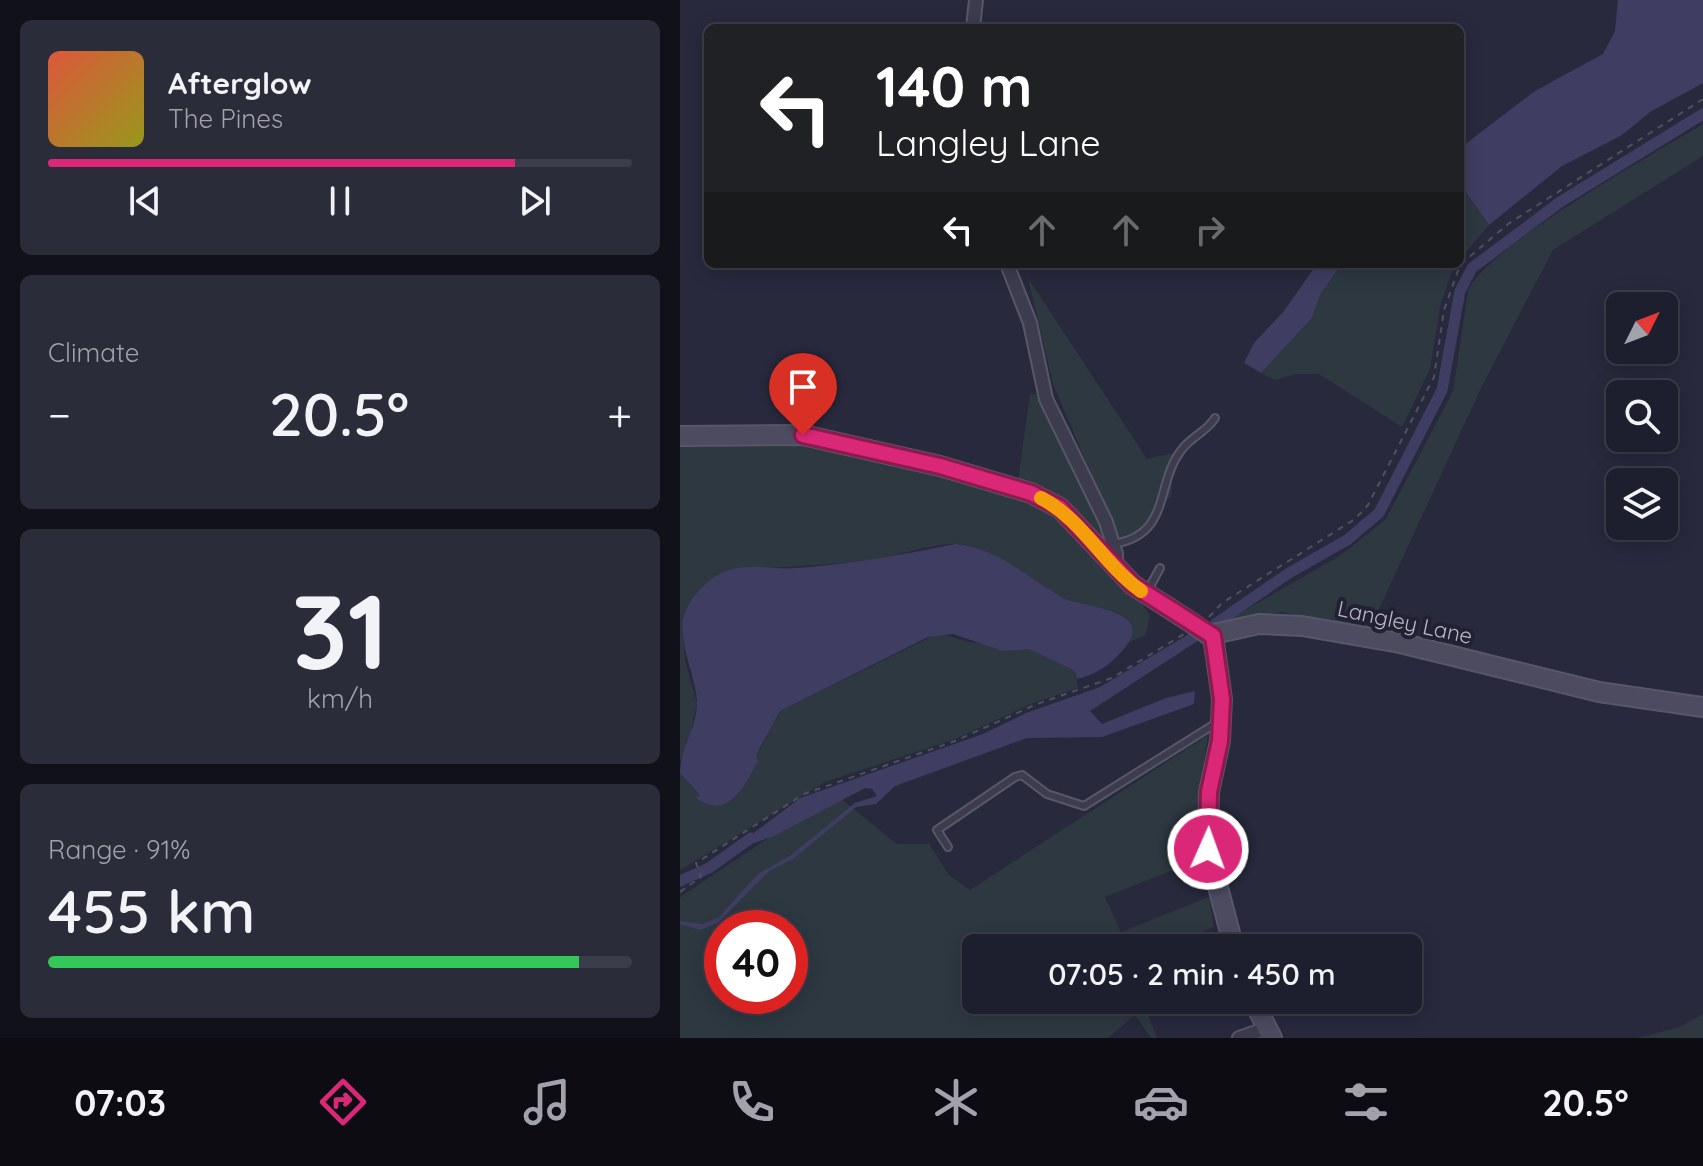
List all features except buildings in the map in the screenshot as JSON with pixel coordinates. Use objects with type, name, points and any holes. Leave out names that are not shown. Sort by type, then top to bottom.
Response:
[{"type":"street","points":[[973,24],[976,0]]},
{"type":"street","points":[[1009,268],[1030,323],[1046,399],[1113,544],[1116,568]]},
{"type":"street","points":[[680,436],[803,435],[940,466],[1031,493],[1060,508],[1145,594],[1202,629],[1221,720],[1209,792],[1208,849],[1230,934]]},
{"type":"street","name":"Langley Lane","points":[[1202,629],[1259,624],[1302,626],[1400,643],[1599,692],[1703,707]]},
{"type":"street","points":[[1239,1038],[1269,1034],[1260,1014]]},
{"type":"lane","points":[[1113,544],[1133,539],[1157,516],[1175,460],[1183,448],[1215,418]]},
{"type":"lane","points":[[1145,594],[1160,568]]},
{"type":"lane","points":[[948,847],[937,830],[1015,777],[1022,775],[1047,794],[1084,806],[1221,720]]},
{"type":"path","points":[[1464,262],[1508,224],[1703,99]]},
{"type":"path","points":[[680,892],[701,877],[696,863],[804,794],[955,741],[1037,704],[1112,678],[1202,629],[1222,603],[1346,524],[1368,505],[1434,377],[1444,310],[1459,268]]},
{"type":"shaded area","points":[[1618,0],[1703,0],[1703,83],[1650,112],[1622,135],[1562,166],[1489,225],[1464,191],[1464,145],[1535,91],[1603,54],[1615,31]]},
{"type":"shaded area","points":[[1703,124],[1703,156],[1553,250],[1481,388],[1368,633],[1282,612],[1225,622],[1341,555],[1386,519],[1453,391],[1468,291],[1481,273],[1505,251],[1574,202]]},
{"type":"shaded area","points":[[1464,190],[1489,225],[1464,254]]},
{"type":"shaded area","points":[[1314,268],[1339,268],[1321,293],[1312,318],[1261,373],[1244,363],[1254,343],[1284,311]]},
{"type":"shaded area","points":[[1339,268],[1454,268],[1441,302],[1430,369],[1402,427],[1319,374],[1296,374],[1274,380],[1261,373],[1312,318],[1321,293]]},
{"type":"shaded area","points":[[1028,278],[1147,459],[1174,453],[1171,496],[1140,529],[1119,539],[1053,384]]},
{"type":"shaded area","points":[[1030,394],[1037,395],[1103,532],[1104,547],[1018,480]]},
{"type":"shaded area","points":[[803,443],[937,469],[1006,489],[1036,502],[1066,521],[1139,601],[1150,615],[1146,635],[1129,642],[1131,629],[1121,615],[1069,601],[994,555],[967,545],[946,544],[853,562],[730,570],[683,621],[685,661],[697,703],[688,746],[680,761],[680,446]]},
{"type":"shaded area","points":[[955,544],[970,546],[998,557],[1063,598],[1114,612],[1132,626],[1131,637],[1107,665],[1077,679],[1075,671],[1029,649],[1003,651],[953,634],[928,637],[780,711],[756,755],[758,761],[734,798],[717,806],[696,798],[700,795],[680,773],[697,703],[684,642],[683,620],[689,605],[705,584],[734,569],[838,564]]},
{"type":"shaded area","points":[[1239,614],[1090,711],[1102,724],[1166,698],[1195,691],[1194,704],[1102,737],[1027,738],[895,786],[876,804],[856,807],[793,859],[769,871],[731,910],[725,910],[758,874],[791,855],[855,803],[877,796],[872,789],[865,788],[774,836],[740,848],[739,844],[800,798],[983,734],[1026,713],[1100,687],[1214,619]]},
{"type":"shaded area","points":[[939,633],[969,642],[1030,649],[1075,671],[1078,688],[1031,704],[953,740],[825,782],[680,870],[680,773],[700,795],[697,798],[758,761],[756,756],[780,711]]},
{"type":"shaded area","points":[[1208,735],[1199,798],[1201,859],[1105,897],[1121,932],[1209,897],[1214,927],[1196,934],[962,934],[962,1014],[1148,1014],[1157,1038],[1151,1038],[1135,1015],[1108,1038],[680,1038],[680,897],[794,821],[840,798],[897,844],[929,844],[949,875],[970,890]]},
{"type":"shaded area","points":[[680,921],[703,924],[704,928],[700,930],[680,924]]},
{"type":"shaded area","points":[[1703,1014],[1703,1038],[1637,1038],[1680,1027]]},
{"type":"waterway","points":[[1215,624],[1289,573],[1347,540],[1379,513],[1442,390],[1460,291],[1472,268],[1560,202],[1703,114]]},
{"type":"waterway","points":[[680,881],[709,868],[751,838]]},
{"type":"slow traffic","points":[[1041,498],[1071,518],[1118,571],[1141,591]]},
{"type":"route","points":[[803,435],[940,466],[1031,493],[1060,508],[1133,585],[1213,636],[1222,699],[1220,741],[1209,792],[1208,849]]}]
